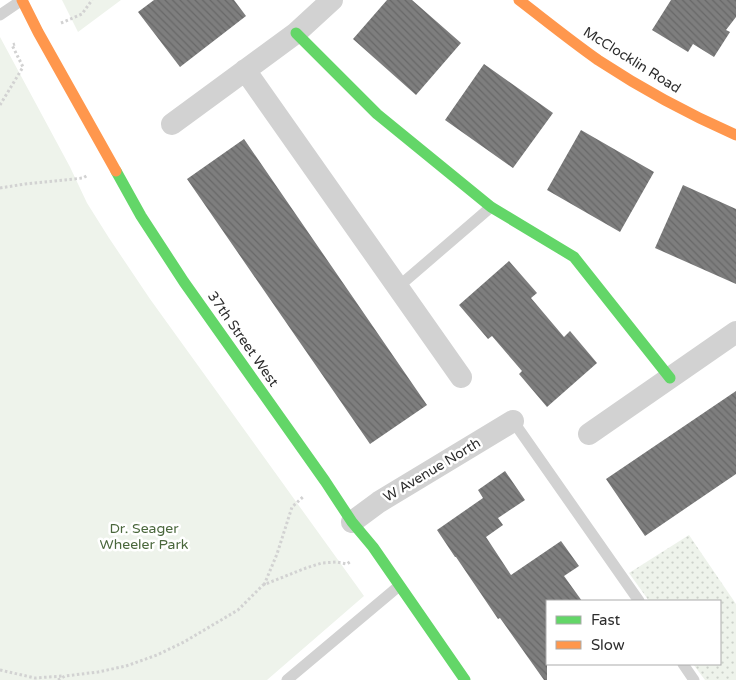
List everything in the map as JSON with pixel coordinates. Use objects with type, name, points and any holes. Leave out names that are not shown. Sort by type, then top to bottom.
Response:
[{"type":"street","name":"37th Street West","points":[[22,0],[141,216],[184,282],[465,680]]},
{"type":"street","points":[[172,124],[296,32],[332,0]]},
{"type":"street","name":"McClocklin Road","points":[[519,0],[610,68],[660,97],[736,136]]},
{"type":"street","points":[[296,32],[377,114],[492,207],[574,257],[670,378]]},
{"type":"street","points":[[245,70],[461,377]]},
{"type":"street","points":[[589,434],[736,332]]},
{"type":"street","name":"W Avenue North","points":[[352,522],[379,502],[513,421]]},
{"type":"lane","points":[[0,15],[22,0]]},
{"type":"lane","points":[[398,287],[492,207]]},
{"type":"lane","points":[[513,421],[638,600]]},
{"type":"lane","points":[[286,680],[398,586]]},
{"type":"lane","points":[[683,665],[694,680]]},
{"type":"path","points":[[0,105],[23,66],[12,45],[82,14],[92,0]]},
{"type":"path","points":[[0,188],[83,178]]},
{"type":"path","points":[[0,670],[34,678],[98,672],[157,655],[184,642],[238,610],[263,585],[277,554],[292,508],[301,498],[325,481]]},
{"type":"path","points":[[263,585],[322,563],[337,562],[347,564],[373,548]]},
{"type":"path","points":[[58,680],[64,676]]},
{"type":"green space","points":[[62,0],[121,0],[78,32]]},
{"type":"green space","name":"Dr. Seager Wheeler Park","points":[[0,37],[70,167],[87,203],[109,238],[150,299],[364,596],[267,680],[0,680]]},
{"type":"green space","points":[[689,535],[736,604],[736,680],[705,680],[694,665],[721,665],[721,600],[648,600],[629,573]]},
{"type":"building","points":[[154,0],[234,0],[246,16],[180,67],[138,12]]},
{"type":"building","points":[[387,0],[412,0],[461,43],[416,95],[353,39]]},
{"type":"building","points":[[671,0],[736,0],[736,17],[726,30],[730,32],[714,57],[693,44],[688,52],[652,30]]},
{"type":"building","points":[[484,64],[553,113],[513,168],[445,120]]},
{"type":"building","points":[[581,130],[654,172],[620,232],[547,190]]},
{"type":"building","points":[[244,139],[427,405],[370,444],[187,179]]},
{"type":"building","points":[[683,185],[736,209],[736,284],[655,248]]},
{"type":"building","points":[[509,261],[537,293],[531,298],[564,337],[570,331],[597,363],[547,407],[519,374],[522,371],[492,336],[488,339],[459,305]]},
{"type":"building","points":[[736,391],[736,474],[645,536],[606,479]]},
{"type":"building","points":[[505,471],[525,500],[498,518],[503,525],[486,537],[511,575],[561,541],[579,566],[564,576],[581,600],[546,600],[547,680],[544,680],[500,618],[498,619],[437,530],[483,498],[478,490]]},
{"type":"traffic: fast","points":[[296,33],[377,114],[491,207],[574,257],[670,378]]},
{"type":"traffic: fast","points":[[116,171],[141,216],[184,282],[352,522],[373,547],[465,680]]},
{"type":"traffic: slow","points":[[22,0],[116,171]]},
{"type":"traffic: slow","points":[[519,0],[615,71],[700,119],[736,135]]}]
